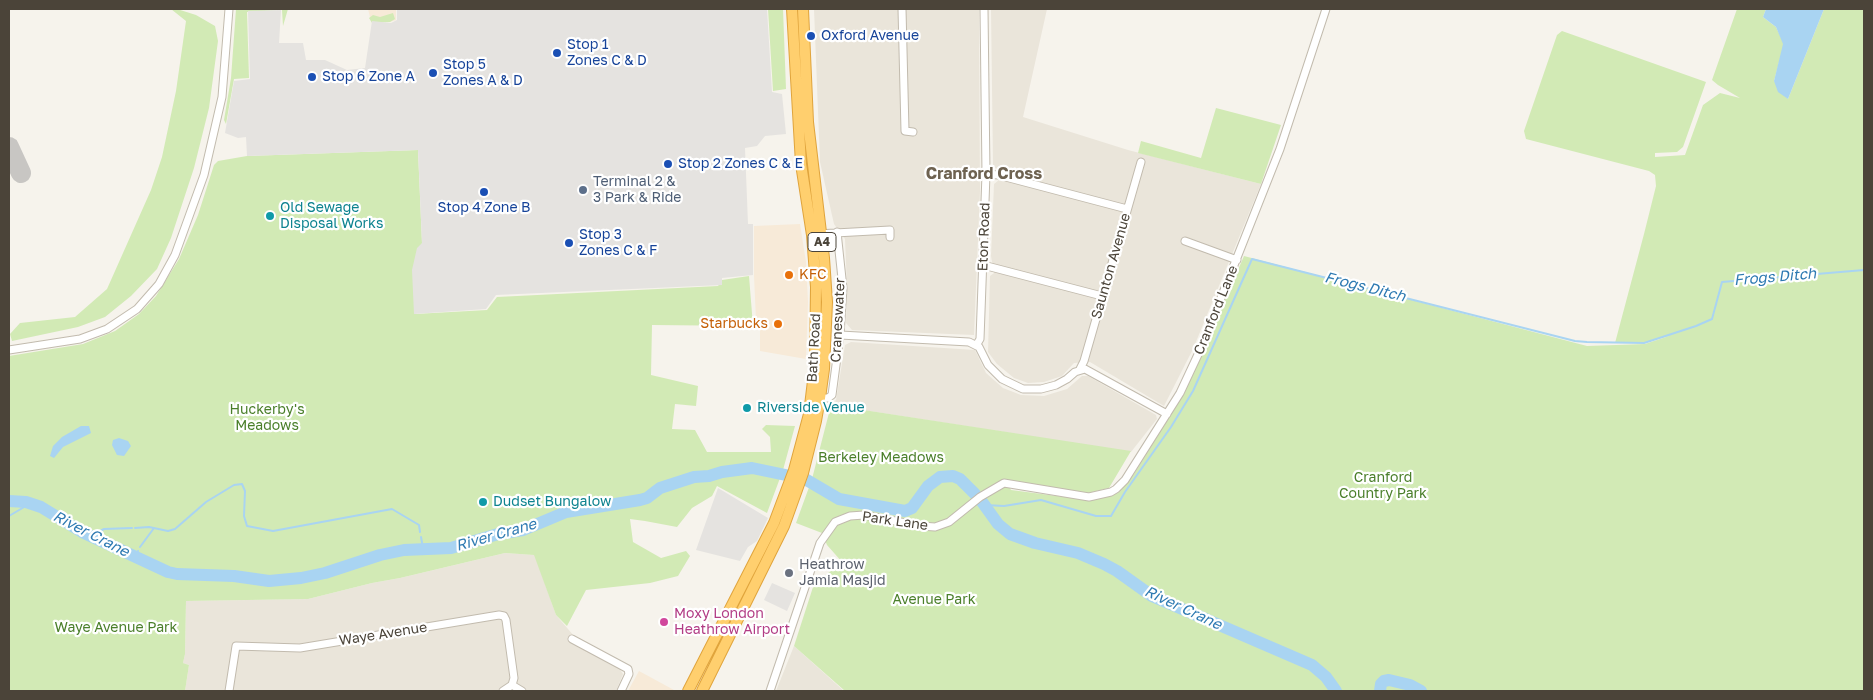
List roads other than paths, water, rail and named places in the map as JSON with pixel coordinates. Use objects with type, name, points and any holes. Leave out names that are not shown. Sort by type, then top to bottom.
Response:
[{"type":"highway","name":"Bath Road","points":[[702,691],[774,550],[798,471],[816,421],[824,369],[827,311],[826,283],[800,156],[792,9]]},
{"type":"highway","name":"Bath Road","points":[[798,471],[809,414],[815,364],[817,302],[816,234],[808,122],[803,9]]},
{"type":"highway","name":"Bath Road","points":[[688,691],[765,540],[790,497]]},
{"type":"street","points":[[9,350],[80,339],[108,329],[137,309],[163,277],[175,255],[194,205],[212,141],[222,97],[229,9]]},
{"type":"street","points":[[902,9],[905,131],[913,132]]},
{"type":"street","name":"Eton Road","points":[[977,344],[980,338],[986,174],[984,9]]},
{"type":"street","name":"Cranford Lane","points":[[1004,484],[1089,497],[1110,492],[1125,480],[1168,414],[1202,346],[1280,148],[1326,9]]},
{"type":"street","name":"Saunton Avenue","points":[[1080,369],[1084,361],[1141,162]]},
{"type":"street","points":[[986,174],[998,175],[1128,209]]},
{"type":"street","points":[[816,234],[890,230]]},
{"type":"street","name":"Craneswater","points":[[820,398],[828,398],[832,395],[840,335],[842,288],[837,232]]},
{"type":"street","points":[[1185,240],[1237,260]]},
{"type":"street","points":[[983,265],[1102,296]]},
{"type":"street","points":[[840,335],[977,344],[988,365],[1002,379],[1023,389],[1041,389],[1056,385],[1080,369],[1085,369],[1168,414]]},
{"type":"street","name":"Park Lane","points":[[770,691],[820,543],[835,522],[850,516],[864,515],[935,527],[949,522],[980,497],[1004,484]]},
{"type":"street","name":"Waye Avenue","points":[[229,691],[236,646],[300,648],[499,615],[504,616],[506,620],[514,678],[512,686]]},
{"type":"street","points":[[572,638],[628,669],[629,674],[621,691]]},
{"type":"street","points":[[502,691],[512,686],[522,691]]},
{"type":"water","points":[[1766,9],[1824,9],[1788,99],[1778,92],[1774,81],[1783,44],[1776,27],[1763,17]]},
{"type":"water","points":[[81,426],[89,426],[91,433],[63,447],[54,458],[50,456],[53,446],[62,437]]},
{"type":"water","points":[[119,438],[128,441],[131,446],[124,456],[117,455],[112,445],[113,440]]},
{"type":"waterway","name":"Frogs Ditch","points":[[985,505],[1004,506],[1041,500],[1096,516],[1111,516],[1193,391],[1252,259],[1575,341],[1587,342],[1644,343],[1712,319],[1722,282],[1864,270]]},
{"type":"waterway","name":"River Crane","points":[[9,501],[26,502],[41,507],[82,532],[168,572],[234,576],[269,581],[301,578],[325,573],[380,555],[404,550],[451,548],[498,534],[523,530],[566,512],[647,498],[660,488],[694,477],[752,468],[805,479],[839,499],[905,511],[912,508],[928,486],[940,477],[953,476],[960,479],[975,494]]},
{"type":"waterway","points":[[135,528],[149,527],[168,531],[175,529],[206,502],[234,485],[242,484],[245,491],[244,516],[247,526],[273,531],[392,509],[419,525],[420,532]]},
{"type":"waterway","name":"River Crane","points":[[980,499],[998,524],[1010,534],[1035,543],[1078,553],[1104,564],[1152,596],[1312,665],[1326,677],[1336,691]]},
{"type":"waterway","name":"River Crane","points":[[9,516],[31,503]]},
{"type":"waterway","points":[[91,536],[104,529],[132,528]]},
{"type":"waterway","points":[[140,547],[154,528]]},
{"type":"waterway","points":[[421,537],[423,548]]},
{"type":"waterway","name":"River Crane","points":[[136,556],[138,551]]},
{"type":"waterway","name":"River Crane","points":[[1380,691],[1381,684],[1389,680],[1410,685],[1421,691]]},
{"type":"place","name":"Oxford Avenue","points":[[811,36]]},
{"type":"place","name":"Stop 1 Zones C & D","points":[[557,53]]},
{"type":"place","name":"Stop 5 Zones A & D","points":[[433,73]]},
{"type":"place","name":"Stop 6 Zone A","points":[[312,77]]},
{"type":"place","name":"Stop 2 Zones C & E","points":[[668,164]]},
{"type":"place","name":"Terminal 2 & 3 Park & Ride","points":[[583,190]]},
{"type":"place","name":"Stop 4 Zone B","points":[[484,192]]},
{"type":"place","name":"Old Sewage Disposal Works","points":[[270,216]]},
{"type":"place","name":"Stop 3 Zones C & F","points":[[569,243]]},
{"type":"place","name":"KFC","points":[[789,275]]},
{"type":"place","name":"Starbucks","points":[[778,324]]},
{"type":"place","name":"Riverside Venue","points":[[747,408]]},
{"type":"place","name":"Dudset Bungalow","points":[[483,502]]},
{"type":"place","name":"Heathrow Jamia Masjid","points":[[789,573]]},
{"type":"place","name":"Moxy London Heathrow Airport","points":[[664,622]]},
{"type":"district","name":"Cranford Cross","points":[[984,174]]},
{"type":"park label","name":"Huckerby's Meadows","points":[[267,418]]},
{"type":"park label","name":"Berkeley Meadows","points":[[881,458]]},
{"type":"park label","name":"Cranford Country Park","points":[[1383,486]]},
{"type":"park label","name":"Avenue Park","points":[[934,600]]},
{"type":"park label","name":"Waye Avenue Park","points":[[116,628]]}]
